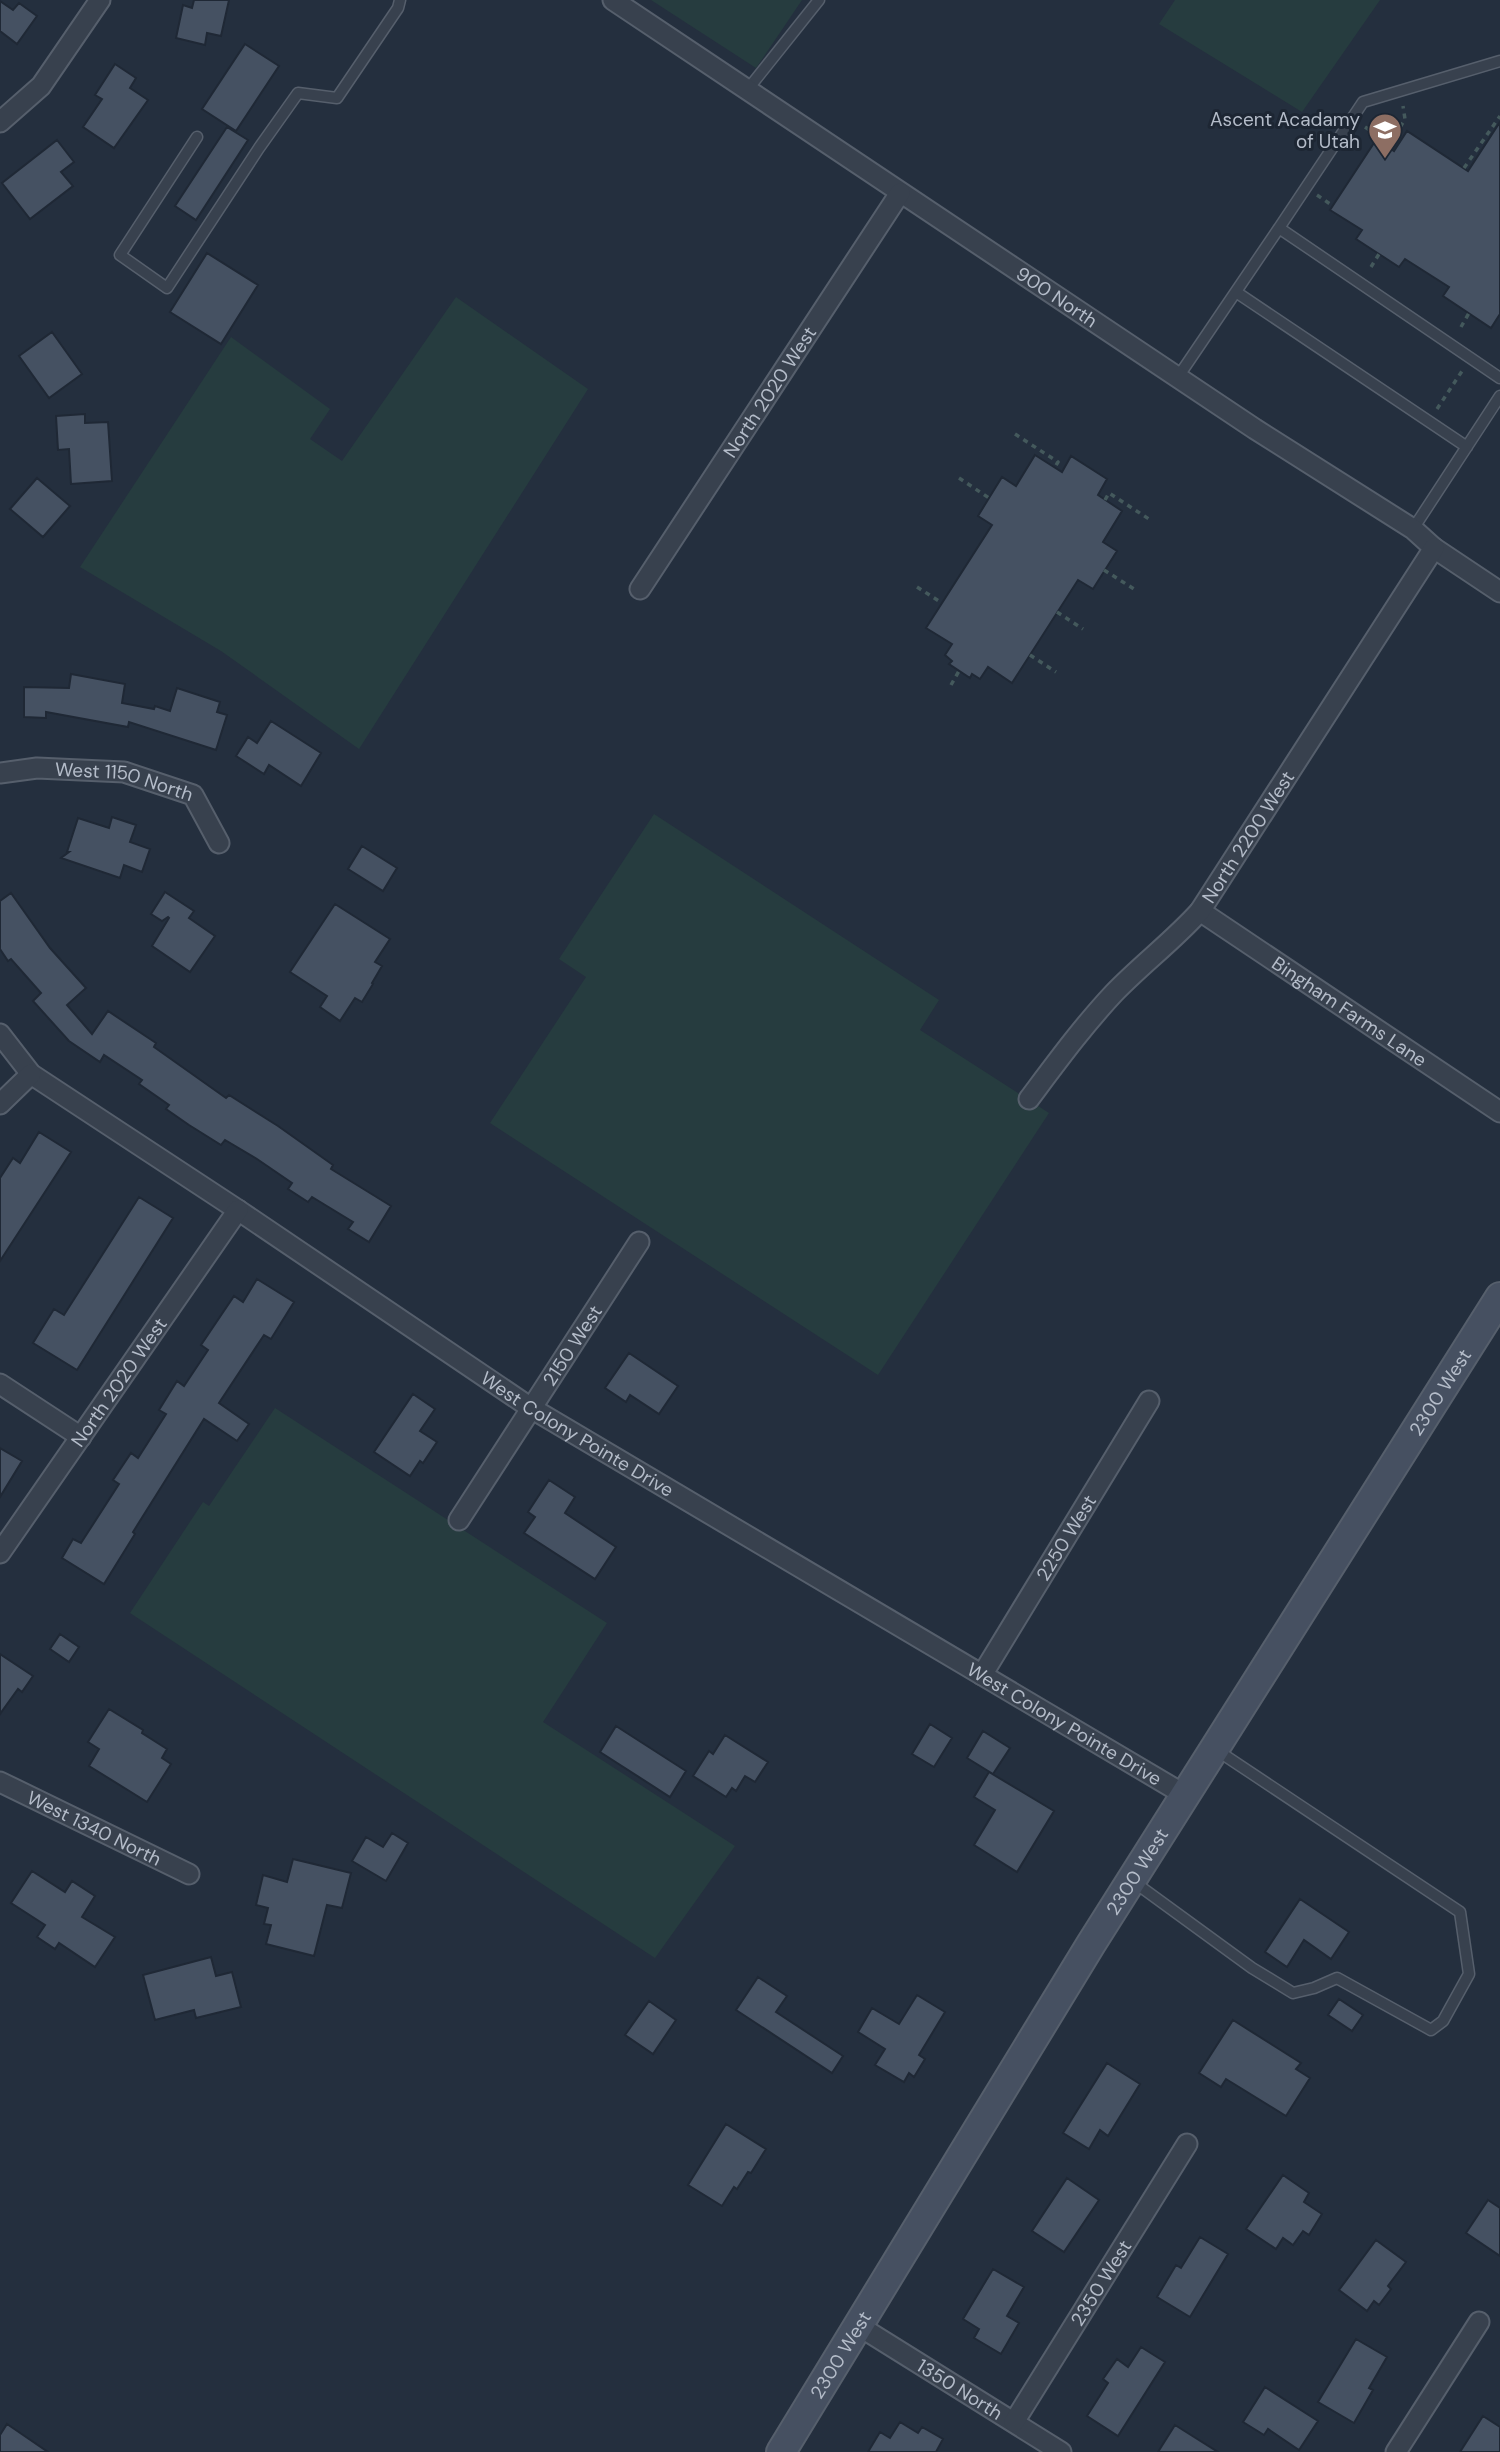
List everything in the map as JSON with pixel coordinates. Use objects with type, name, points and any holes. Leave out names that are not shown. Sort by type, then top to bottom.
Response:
[{"type":"main road","name":"2300 West","points":[[781,2452],[1131,1880],[1500,1297]]},
{"type":"street","points":[[0,122],[41,86],[100,0]]},
{"type":"street","name":"900 North","points":[[613,0],[900,193],[1413,530],[1434,548],[1500,592]]},
{"type":"street","name":"North 2020 West","points":[[640,589],[900,193]]},
{"type":"street","name":"North 2200 West","points":[[1029,1099],[1114,994],[1174,940],[1200,911],[1434,548]]},
{"type":"street","name":"West 1150 North","points":[[0,773],[37,768],[124,772],[193,795],[219,843]]},
{"type":"street","name":"Bingham Farms Lane","points":[[1200,911],[1500,1112]]},
{"type":"street","name":"West Colony Pointe Drive","points":[[0,1034],[31,1074],[531,1408],[1185,1795]]},
{"type":"street","points":[[0,1104],[31,1074]]},
{"type":"street","name":"North 2020 West","points":[[0,1553],[238,1210]]},
{"type":"street","name":"2150 West","points":[[459,1520],[639,1241]]},
{"type":"street","points":[[0,1384],[81,1437]]},
{"type":"street","name":"2250 West","points":[[982,1675],[1149,1401]]},
{"type":"street","name":"West 1340 North","points":[[0,1782],[189,1874]]},
{"type":"street","name":"2350 West","points":[[1014,2422],[1187,2144]]},
{"type":"street","points":[[1396,2452],[1479,2322]]},
{"type":"street","name":"1350 North","points":[[859,2326],[1061,2452]]},
{"type":"lane","points":[[197,137],[120,255],[167,288],[298,93],[337,98],[398,8],[400,0]]},
{"type":"lane","points":[[748,89],[819,0]]},
{"type":"lane","points":[[1178,377],[1363,102],[1500,61]]},
{"type":"lane","points":[[1279,228],[1500,378]]},
{"type":"lane","points":[[1236,292],[1467,447]]},
{"type":"lane","points":[[1413,530],[1500,396]]},
{"type":"lane","points":[[1131,1880],[1251,1968],[1293,1993],[1314,1988],[1336,1978],[1431,2030],[1443,2021],[1469,1974],[1460,1912],[1214,1749]]},
{"type":"path","points":[[1363,126],[1390,144],[1405,119],[1402,103]]},
{"type":"path","points":[[1464,168],[1500,116]]},
{"type":"path","points":[[1315,194],[1333,206]]},
{"type":"path","points":[[1371,267],[1380,254]]},
{"type":"path","points":[[1461,327],[1469,313]]},
{"type":"path","points":[[1428,422],[1471,358]]},
{"type":"path","points":[[1015,434],[1058,462],[1055,467]]},
{"type":"path","points":[[959,478],[989,498]]},
{"type":"path","points":[[1105,499],[1109,493],[1152,521]]},
{"type":"path","points":[[1104,570],[1134,589]]},
{"type":"path","points":[[917,587],[942,603]]},
{"type":"path","points":[[1057,612],[1083,629]]},
{"type":"path","points":[[1030,655],[1056,671]]},
{"type":"path","points":[[951,685],[959,671]]},
{"type":"green space","points":[[651,0],[802,0],[756,68]]},
{"type":"green space","points":[[1175,0],[1380,0],[1302,112],[1159,24]]},
{"type":"green space","points":[[456,297],[588,389],[359,749],[221,651],[80,567],[231,337],[330,409],[310,439],[342,461]]},
{"type":"green space","points":[[654,814],[939,1000],[920,1030],[1049,1113],[878,1375],[490,1123],[586,977],[559,959]]},
{"type":"green space","points":[[275,1408],[607,1623],[543,1722],[735,1846],[655,1958],[130,1613],[203,1502],[209,1506]]},
{"type":"building","points":[[194,0],[229,0],[221,36],[207,33],[205,45],[176,38],[183,5],[192,8]]},
{"type":"building","points":[[0,1],[13,10],[19,3],[37,16],[17,44],[0,31]]},
{"type":"building","points":[[245,44],[279,66],[236,131],[202,109]]},
{"type":"building","points":[[115,64],[136,78],[130,88],[148,100],[114,148],[83,127],[102,99],[95,95]]},
{"type":"building","points":[[1500,122],[1500,314],[1491,328],[1443,296],[1449,287],[1405,259],[1399,267],[1356,239],[1362,230],[1330,210],[1374,143],[1382,149],[1385,145],[1394,151],[1407,131],[1468,171]]},
{"type":"building","points":[[227,127],[248,140],[196,220],[175,206]]},
{"type":"building","points":[[57,140],[74,162],[61,172],[73,186],[30,219],[2,183]]},
{"type":"building","points":[[207,253],[258,285],[221,344],[170,312]]},
{"type":"building","points":[[52,332],[82,374],[49,398],[19,356]]},
{"type":"building","points":[[85,414],[85,423],[108,422],[112,481],[71,484],[69,449],[58,450],[56,416]]},
{"type":"building","points":[[1035,455],[1062,472],[1071,456],[1107,479],[1098,495],[1122,511],[1103,542],[1117,551],[1093,589],[1078,580],[1012,683],[988,667],[980,679],[972,674],[970,678],[949,664],[952,661],[945,655],[952,644],[926,628],[992,525],[978,516],[1002,477],[1016,486]]},
{"type":"building","points":[[37,478],[70,506],[43,537],[10,509]]},
{"type":"building","points":[[71,674],[125,684],[122,703],[154,709],[155,706],[170,711],[177,688],[220,702],[217,712],[227,715],[216,750],[129,722],[128,727],[46,712],[46,718],[24,717],[24,687],[69,688]]},
{"type":"building","points":[[271,721],[321,753],[301,786],[269,765],[264,774],[236,756],[248,737],[257,743]]},
{"type":"building","points":[[112,817],[136,825],[130,842],[150,849],[142,872],[124,865],[120,878],[61,858],[69,852],[78,818],[109,828]]},
{"type":"building","points":[[362,846],[397,868],[383,891],[348,869]]},
{"type":"building","points":[[165,892],[194,911],[189,918],[215,936],[190,972],[152,946],[169,918],[162,921],[151,914]]},
{"type":"building","points":[[11,893],[50,948],[86,988],[67,1005],[92,1034],[108,1011],[156,1043],[154,1047],[226,1098],[229,1095],[278,1126],[333,1165],[331,1169],[391,1206],[369,1242],[348,1229],[353,1222],[312,1197],[308,1202],[288,1189],[292,1183],[257,1159],[225,1140],[221,1145],[166,1109],[169,1105],[139,1084],[142,1080],[104,1055],[100,1062],[69,1041],[33,1001],[41,993],[11,959],[8,961],[0,949],[0,901]]},
{"type":"building","points":[[335,904],[390,939],[375,962],[382,966],[373,984],[362,1002],[355,998],[340,1021],[320,1007],[327,996],[290,972]]},
{"type":"building","points":[[39,1132],[71,1152],[0,1261],[0,1178],[13,1158],[20,1163]]},
{"type":"building","points":[[139,1197],[173,1218],[77,1370],[33,1343],[54,1309],[64,1315]]},
{"type":"building","points":[[257,1279],[294,1302],[271,1339],[264,1335],[219,1403],[249,1424],[237,1441],[204,1419],[133,1532],[135,1534],[104,1584],[62,1558],[73,1539],[81,1543],[119,1484],[113,1480],[131,1453],[138,1458],[166,1414],[159,1410],[177,1381],[184,1386],[208,1350],[201,1345],[234,1296],[243,1302]]},
{"type":"building","points":[[629,1353],[678,1386],[659,1414],[630,1395],[626,1402],[605,1388]]},
{"type":"building","points":[[413,1394],[435,1409],[420,1431],[437,1442],[410,1476],[374,1452]]},
{"type":"building","points":[[0,1448],[22,1461],[0,1497]]},
{"type":"building","points":[[549,1480],[575,1497],[565,1513],[616,1547],[595,1579],[524,1533],[535,1517],[528,1512]]},
{"type":"building","points":[[60,1634],[79,1647],[69,1662],[50,1649]]},
{"type":"building","points":[[0,1654],[33,1676],[22,1692],[18,1689],[0,1714]]},
{"type":"building","points":[[109,1709],[167,1749],[162,1758],[171,1764],[147,1802],[89,1766],[99,1749],[88,1742]]},
{"type":"building","points":[[930,1724],[952,1738],[934,1767],[912,1754]]},
{"type":"building","points":[[616,1726],[686,1771],[670,1797],[600,1752]]},
{"type":"building","points":[[983,1731],[1010,1748],[993,1774],[967,1758]]},
{"type":"building","points":[[725,1735],[768,1762],[755,1782],[745,1776],[736,1791],[732,1788],[726,1797],[693,1776],[709,1751],[713,1754]]},
{"type":"building","points":[[989,1772],[1054,1811],[1017,1872],[974,1845],[995,1810],[974,1797]]},
{"type":"building","points":[[392,1833],[408,1843],[386,1881],[352,1861],[366,1837],[383,1847]]},
{"type":"building","points":[[293,1859],[351,1873],[342,1908],[327,1905],[314,1956],[266,1944],[271,1925],[264,1924],[268,1908],[256,1905],[263,1875],[287,1882]]},
{"type":"building","points":[[32,1871],[65,1892],[72,1881],[95,1896],[82,1917],[115,1937],[95,1967],[59,1943],[55,1949],[37,1937],[45,1925],[11,1903]]},
{"type":"building","points":[[1300,1899],[1349,1932],[1331,1959],[1304,1940],[1287,1967],[1265,1952]]},
{"type":"building","points":[[211,1957],[216,1976],[232,1972],[241,2007],[196,2018],[194,2010],[155,2020],[143,1975]]},
{"type":"building","points":[[758,1977],[787,1996],[776,2012],[843,2056],[832,2073],[736,2010]]},
{"type":"building","points":[[917,1995],[945,2012],[919,2055],[925,2059],[914,2077],[909,2073],[904,2082],[875,2065],[885,2049],[858,2032],[872,2008],[899,2024]]},
{"type":"building","points":[[1339,1999],[1363,2015],[1352,2031],[1328,2015]]},
{"type":"building","points":[[649,2001],[676,2020],[653,2054],[625,2035]]},
{"type":"building","points":[[1233,2020],[1301,2063],[1296,2069],[1310,2078],[1286,2116],[1226,2079],[1221,2087],[1199,2073]]},
{"type":"building","points":[[1107,2063],[1140,2084],[1108,2136],[1100,2130],[1089,2149],[1063,2133]]},
{"type":"building","points":[[726,2124],[766,2149],[751,2173],[748,2172],[737,2189],[734,2187],[722,2206],[688,2185]]},
{"type":"building","points":[[1283,2175],[1309,2193],[1304,2202],[1322,2214],[1309,2235],[1303,2231],[1293,2245],[1283,2238],[1276,2249],[1246,2229]]},
{"type":"building","points":[[1067,2178],[1099,2200],[1064,2252],[1032,2231]]},
{"type":"building","points":[[1488,2200],[1500,2208],[1500,2256],[1466,2233]]},
{"type":"building","points":[[1200,2237],[1228,2254],[1190,2317],[1157,2297],[1176,2265],[1181,2268]]},
{"type":"building","points":[[1376,2240],[1406,2262],[1388,2286],[1391,2289],[1379,2305],[1374,2301],[1367,2311],[1339,2290]]},
{"type":"building","points":[[993,2269],[1024,2287],[1007,2316],[1019,2323],[1001,2354],[974,2338],[979,2329],[963,2319]]},
{"type":"building","points":[[1356,2339],[1387,2357],[1369,2388],[1373,2390],[1354,2423],[1318,2402]]},
{"type":"building","points":[[1141,2347],[1165,2362],[1118,2436],[1087,2416],[1108,2383],[1103,2379],[1117,2359],[1128,2367]]},
{"type":"building","points":[[1265,2387],[1318,2421],[1299,2450],[1268,2429],[1264,2435],[1243,2422]]},
{"type":"building","points":[[1483,2416],[1500,2427],[1500,2452],[1460,2452]]},
{"type":"building","points":[[900,2422],[918,2433],[922,2427],[943,2439],[936,2452],[868,2452],[880,2432],[890,2438]]},
{"type":"building","points":[[7,2424],[48,2452],[0,2452],[0,2435]]},
{"type":"building","points":[[1175,2425],[1218,2452],[1158,2452]]},
{"type":"place","name":"Ascent Acadamy of Utah","points":[[1385,160]]}]
